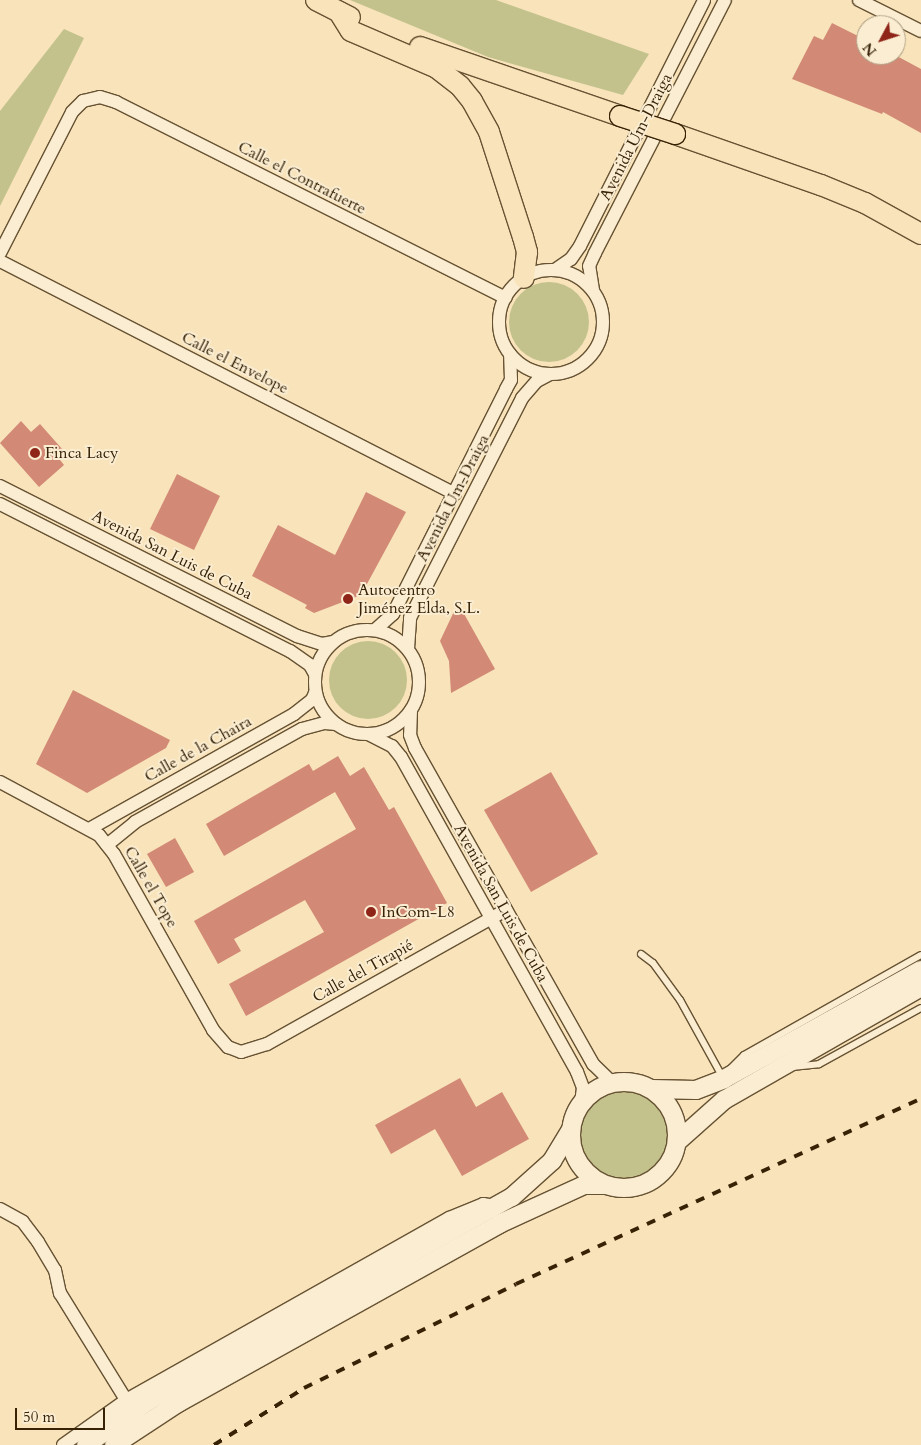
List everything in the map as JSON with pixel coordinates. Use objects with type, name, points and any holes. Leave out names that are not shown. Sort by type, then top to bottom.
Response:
[{"type":"main road","points":[[316,0],[387,35],[476,68],[821,185],[865,203],[921,234]]},
{"type":"main road","points":[[338,12],[351,31],[437,68],[460,86],[472,101],[489,132],[523,237],[527,252],[524,278]]},
{"type":"street","name":"Avenida Um-Draiga","points":[[556,270],[580,246],[704,0]]},
{"type":"street","name":"Avenida Um-Draiga","points":[[594,292],[589,266],[725,0]]},
{"type":"street","points":[[859,0],[921,31]]},
{"type":"street","name":"Calle el Contrafuerte","points":[[0,253],[69,117],[83,101],[100,96],[116,102],[505,298]]},
{"type":"street","name":"Calle el Envelope","points":[[0,261],[455,494]]},
{"type":"street","points":[[556,270],[579,278],[594,292],[603,325],[597,347],[582,364],[572,370],[550,374],[528,369],[510,354],[499,327],[505,298],[524,278],[539,271],[556,270]]},
{"type":"street","name":"Avenida Um-Draiga","points":[[375,630],[393,614],[511,380],[510,354]]},
{"type":"street","name":"Avenida Um-Draiga","points":[[408,649],[410,618],[517,407],[527,390],[550,374]]},
{"type":"street","name":"Avenida San Luis de Cuba","points":[[0,486],[297,636],[322,644],[332,642]]},
{"type":"street","name":"Avenida San Luis de Cuba","points":[[0,504],[290,651],[310,665],[315,674]]},
{"type":"street","points":[[375,630],[393,636],[408,649],[419,679],[411,710],[400,722],[385,731],[368,734],[351,732],[336,724],[323,710],[315,692],[315,674],[318,662],[332,642],[345,634],[375,630]]},
{"type":"street","name":"Calle de la Chaira","points":[[91,828],[294,714],[312,700],[315,692]]},
{"type":"street","name":"Avenida San Luis de Cuba","points":[[411,710],[410,735],[415,748],[593,1064],[613,1083]]},
{"type":"street","name":"Calle de la Chaira","points":[[107,844],[135,822],[302,729],[325,723],[336,724]]},
{"type":"street","name":"Avenida San Luis de Cuba","points":[[368,734],[392,746],[400,757],[577,1072],[583,1088],[581,1103]]},
{"type":"street","name":"Calle el Tope","points":[[0,782],[91,828],[107,844],[213,1030],[222,1042],[234,1050]]},
{"type":"street","name":"Calle del Tirapié","points":[[234,1050],[257,1049],[506,910]]},
{"type":"street","points":[[86,1445],[150,1400],[498,1206],[539,1175],[571,1129],[581,1103],[601,1087],[613,1083],[626,1082],[652,1089],[696,1090],[724,1079],[921,970]]},
{"type":"street","points":[[114,1445],[178,1403],[498,1224],[584,1185],[604,1185],[632,1189],[658,1178],[671,1161],[678,1141],[713,1108],[776,1069],[921,987]]},
{"type":"street","points":[[652,1089],[672,1112],[678,1141]]},
{"type":"street","points":[[571,1129],[575,1156],[582,1168],[604,1185]]},
{"type":"street","points":[[63,1445],[126,1400],[449,1218],[483,1204],[498,1206]]},
{"type":"street","points":[[0,1209],[23,1222],[38,1242],[55,1270],[60,1293],[126,1400]]},
{"type":"lane","points":[[641,954],[653,963],[680,1000],[724,1079],[744,1055],[921,955]]},
{"type":"lane","points":[[776,1069],[819,1064],[921,1008]]},
{"type":"shaded area","points":[[350,0],[496,0],[649,54],[623,95],[488,57]]},
{"type":"shaded area","points":[[64,29],[84,38],[0,206],[0,111]]},
{"type":"shaded area","points":[[541,282],[557,282],[578,293],[589,314],[589,330],[578,351],[557,362],[541,362],[527,356],[515,344],[509,330],[509,314],[515,300],[527,288]]},
{"type":"shaded area","points":[[368,641],[383,644],[400,658],[404,665],[407,680],[404,695],[390,712],[383,716],[368,719],[353,716],[336,702],[332,695],[329,680],[332,665],[346,648],[353,644]]},
{"type":"shaded area","points":[[624,1091],[641,1094],[656,1104],[666,1119],[669,1136],[666,1153],[656,1168],[641,1178],[624,1181],[607,1178],[592,1168],[582,1153],[579,1136],[582,1119],[592,1104],[607,1094]]},
{"type":"building","points":[[832,23],[856,35],[856,65],[906,65],[906,61],[921,69],[921,133],[883,112],[882,114],[792,79],[814,36],[823,40]]},
{"type":"building","name":"Finca Lacy","points":[[21,421],[31,432],[40,424],[63,450],[57,456],[64,465],[39,487],[0,443]]},
{"type":"building","points":[[177,474],[220,496],[194,550],[150,529]]},
{"type":"building","points":[[366,492],[406,512],[361,595],[314,613],[305,608],[307,605],[252,576],[278,525],[335,555]]},
{"type":"building","points":[[458,603],[495,669],[451,693],[449,661],[440,641]]},
{"type":"building","points":[[73,690],[170,740],[166,748],[87,793],[36,764]]},
{"type":"building","name":"InCom-L8","points":[[338,756],[350,776],[364,767],[389,810],[394,807],[447,903],[246,1016],[229,984],[324,932],[305,900],[234,939],[241,951],[218,964],[194,921],[356,829],[335,792],[224,856],[206,824],[309,764],[313,771]]},
{"type":"building","points":[[551,772],[598,854],[531,892],[484,810]]},
{"type":"building","points":[[175,838],[194,872],[166,887],[147,854]]},
{"type":"building","points":[[460,1078],[476,1107],[502,1092],[529,1139],[462,1176],[435,1129],[391,1154],[375,1125]]},
{"type":"railway","points":[[214,1445],[304,1388],[516,1284],[921,1099]]},
{"type":"place","name":"Finca Lacy","points":[[35,453]]},
{"type":"place","name":"Autocentro Jiménez Elda, S.L.","points":[[348,599]]},
{"type":"place","name":"InCom-L8","points":[[371,912]]}]
